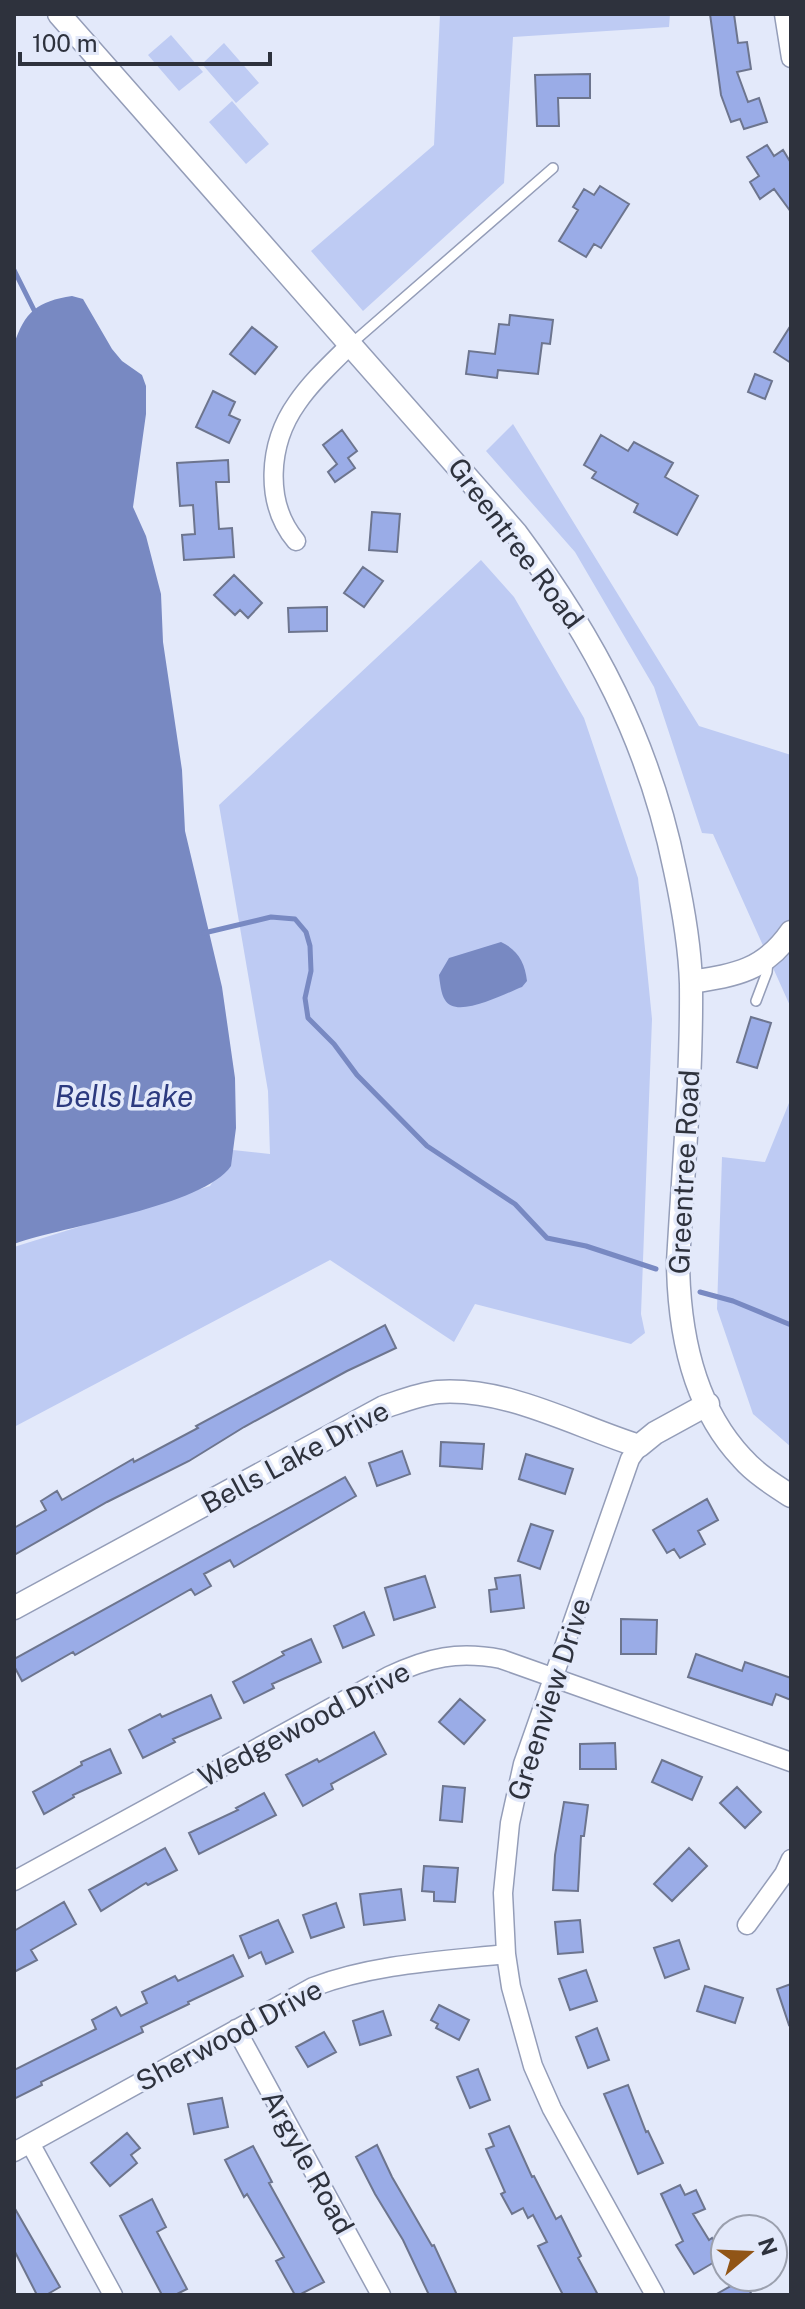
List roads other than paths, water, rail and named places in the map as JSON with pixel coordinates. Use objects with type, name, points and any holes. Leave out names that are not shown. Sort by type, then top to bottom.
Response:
[{"type":"street","name":"Greentree Road","points":[[59,14],[516,533],[566,604],[605,669],[636,736],[658,799],[678,883],[691,982],[678,1263],[679,1308],[685,1348],[708,1404],[730,1444],[744,1461],[791,1496]]},
{"type":"street","points":[[784,14],[791,58]]},
{"type":"street","points":[[296,541],[284,526],[273,493],[277,448],[283,426],[296,404],[351,344]]},
{"type":"street","points":[[691,982],[740,973],[767,958],[791,932]]},
{"type":"street","name":"Bells Lake Drive","points":[[14,1608],[384,1407],[411,1398],[453,1392],[500,1399],[639,1446]]},
{"type":"street","points":[[639,1446],[655,1433],[708,1404]]},
{"type":"street","name":"Greenview Drive","points":[[639,1446],[630,1459],[523,1764],[510,1823],[503,1893],[506,1954],[520,2024],[533,2066],[545,2095],[655,2295]]},
{"type":"street","name":"Wedgewood Drive","points":[[14,1881],[407,1667],[443,1656],[480,1655],[501,1659],[791,1762]]},
{"type":"street","points":[[747,1925],[784,1874],[791,1859]]},
{"type":"street","name":"Sherwood Drive","points":[[22,2148],[298,1993],[334,1979],[389,1967],[506,1954]]},
{"type":"street","name":"Argyle Road","points":[[236,2029],[381,2295]]},
{"type":"street","points":[[22,2148],[113,2295]]},
{"type":"lane","points":[[351,344],[553,168]]},
{"type":"lane","points":[[756,1001],[769,965],[767,958]]},
{"type":"water","name":"Bells Lake","points":[[72,296],[83,299],[112,349],[122,361],[142,375],[146,386],[146,414],[133,507],[146,536],[161,594],[163,642],[182,770],[185,831],[222,987],[235,1078],[236,1128],[231,1166],[216,1180],[193,1193],[164,1204],[14,1244],[14,345],[22,324],[34,310],[50,301]]},
{"type":"water","points":[[501,942],[520,958],[527,981],[522,987],[470,1006],[459,1007],[445,1000],[439,975],[449,958]]},
{"type":"waterway","points":[[14,270],[35,312]]},
{"type":"waterway","points":[[204,933],[271,917],[295,919],[306,932],[310,946],[311,971],[305,998],[308,1018],[334,1044],[357,1075],[427,1146],[515,1204],[547,1238],[586,1246],[656,1269]]},
{"type":"waterway","points":[[700,1292],[733,1301],[791,1325]]}]
